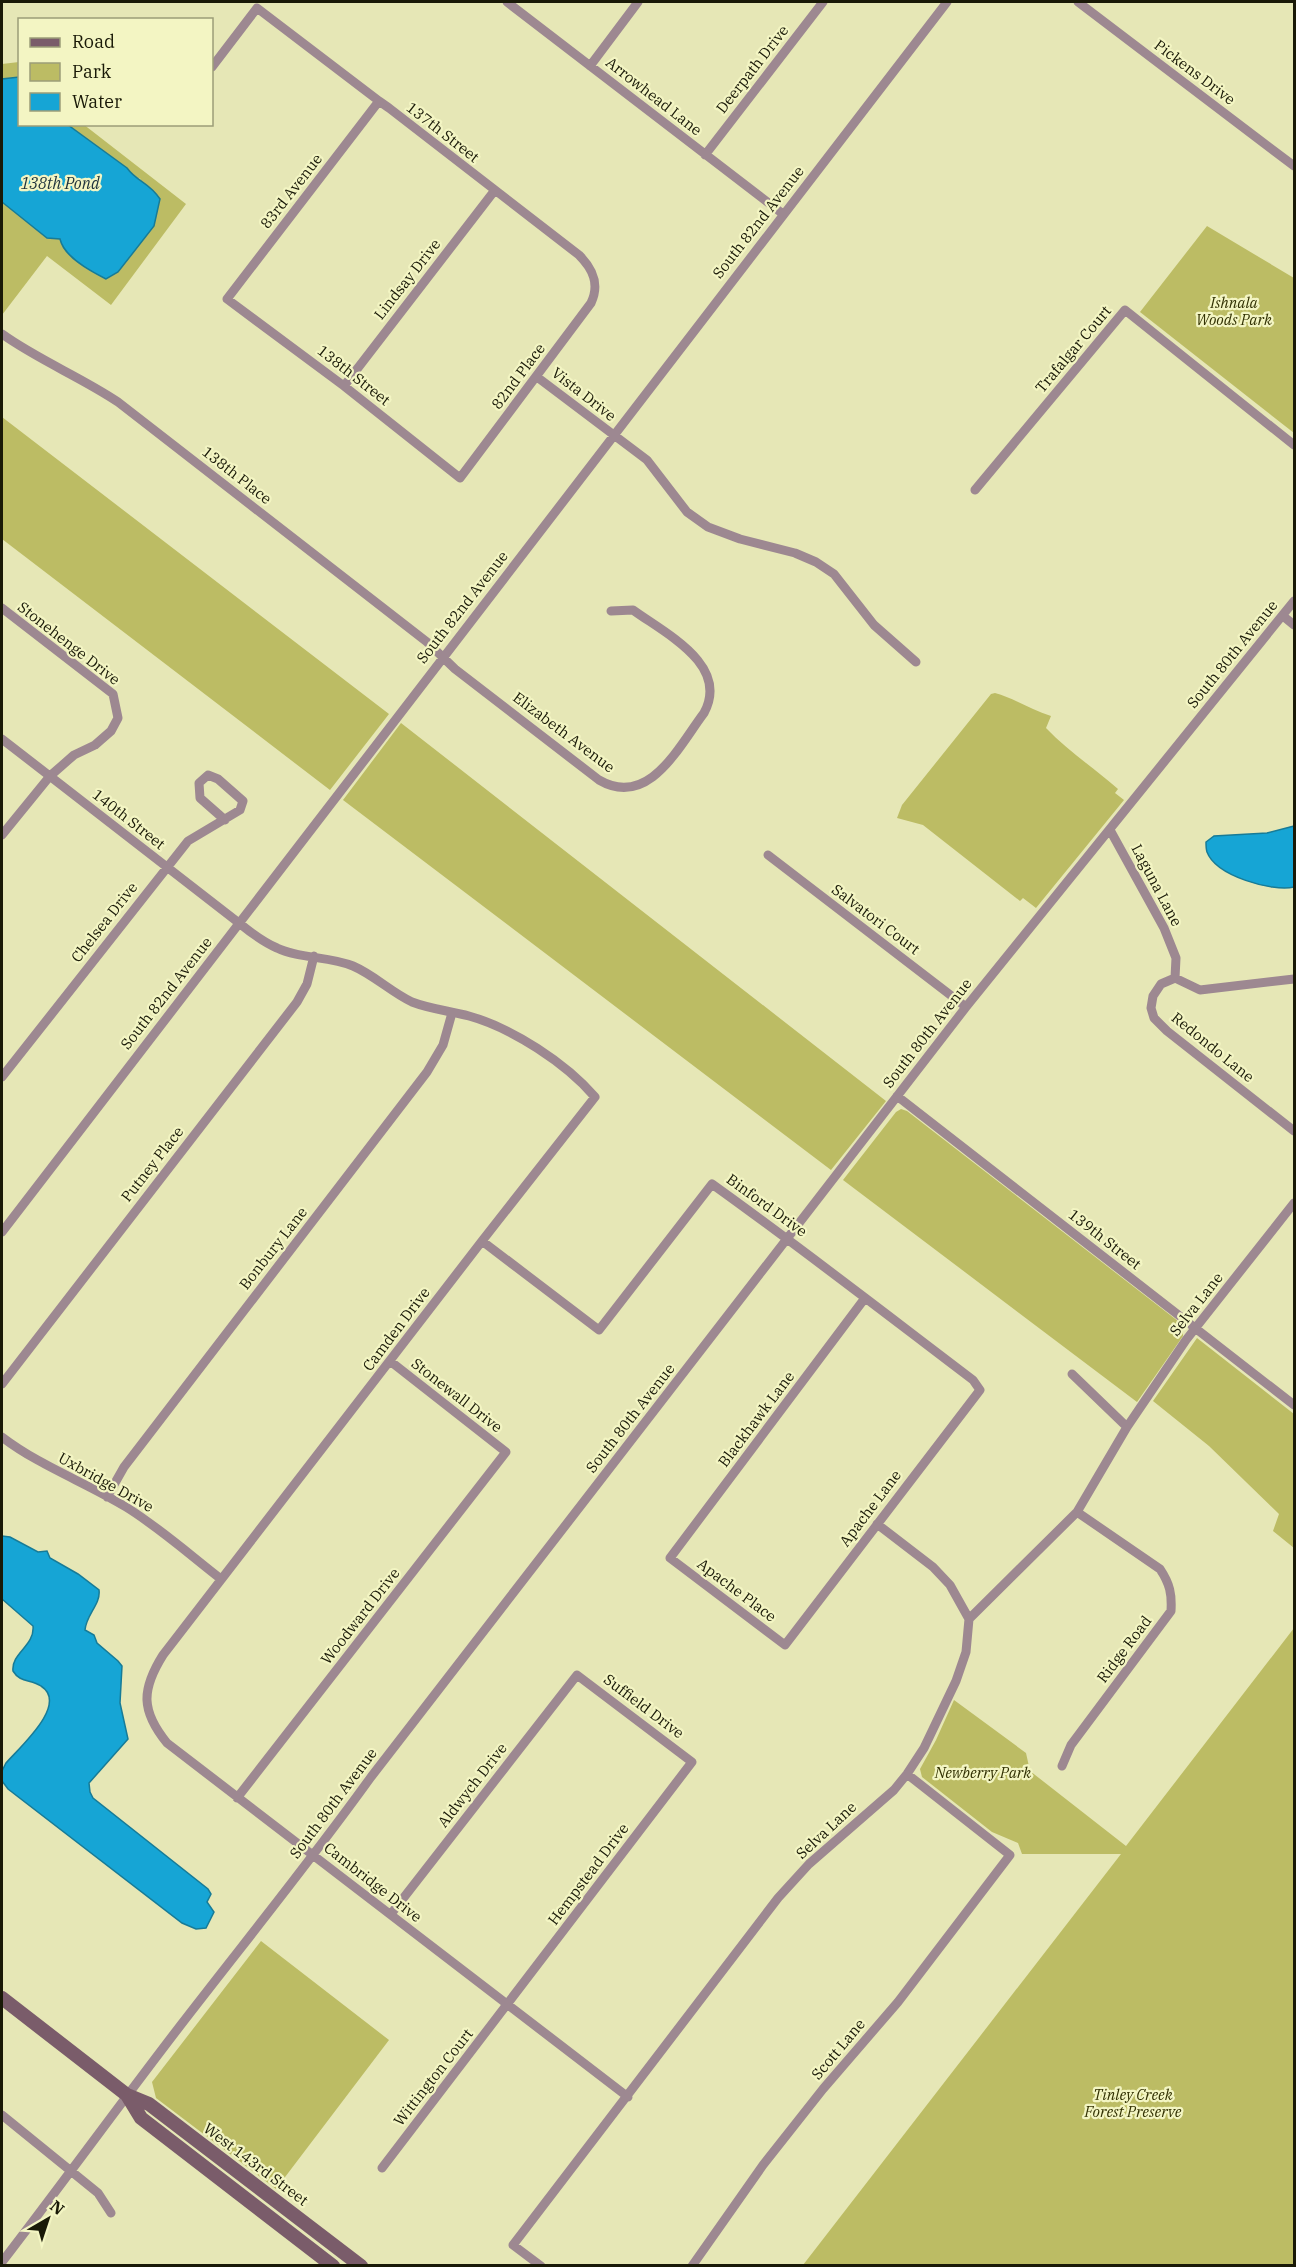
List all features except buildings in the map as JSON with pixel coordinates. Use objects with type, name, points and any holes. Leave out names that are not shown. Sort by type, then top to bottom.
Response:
[{"type":"main road","name":"West 143rd Street","points":[[2,1998],[127,2095],[150,2104],[361,2265]]},
{"type":"main road","name":"West 143rd Street","points":[[127,2095],[141,2118],[333,2265]]},
{"type":"street","name":"Arrowhead Lane","points":[[507,2],[783,214]]},
{"type":"street","points":[[590,66],[638,2]]},
{"type":"street","name":"Deerpath Drive","points":[[705,155],[823,2]]},
{"type":"street","name":"South 82nd Avenue","points":[[2,1232],[442,656],[947,2]]},
{"type":"street","name":"Pickens Drive","points":[[1083,3],[1294,166]]},
{"type":"street","name":"137th Street","points":[[213,66],[257,8],[579,255],[593,272],[596,290]]},
{"type":"street","name":"83rd Avenue","points":[[227,299],[379,101]]},
{"type":"street","name":"Lindsay Drive","points":[[344,386],[495,190]]},
{"type":"street","name":"82nd Place","points":[[460,478],[586,311],[596,290]]},
{"type":"street","name":"138th Street","points":[[227,299],[344,386],[460,478]]},
{"type":"street","name":"Trafalgar Court","points":[[975,490],[1125,310],[1294,445]]},
{"type":"street","name":"138th Place","points":[[2,334],[18,346],[94,386],[118,402],[442,656]]},
{"type":"street","name":"Vista Drive","points":[[537,376],[647,460],[687,512],[708,527],[740,539],[795,553],[816,562],[834,574],[874,625],[916,662]]},
{"type":"street","name":"South 80th Avenue","points":[[2,2262],[127,2095],[314,1855],[371,1777],[966,1007],[1294,601]]},
{"type":"street","name":"Stonehenge Drive","points":[[2,608],[113,694],[118,718],[111,731],[95,745],[74,755],[50,776],[2,835]]},
{"type":"street","name":"Elizabeth Avenue","points":[[442,656],[455,669],[599,780],[614,787],[638,786],[660,771],[704,713],[710,698],[710,689],[707,671],[692,653],[633,610],[611,611]]},
{"type":"street","points":[[1282,616],[1294,625]]},
{"type":"street","name":"140th Street","points":[[2,739],[238,923]]},
{"type":"street","name":"Chelsea Drive","points":[[2,1077],[166,866],[188,841],[225,820],[240,810],[243,801],[218,779],[208,775],[200,783],[200,798],[225,820]]},
{"type":"street","name":"Laguna Lane","points":[[1110,830],[1164,928],[1176,958],[1176,978]]},
{"type":"street","name":"Salvatori Court","points":[[768,855],[966,1007]]},
{"type":"street","points":[[238,923],[278,949],[354,967],[412,1002],[452,1013]]},
{"type":"street","name":"Putney Place","points":[[2,1384],[297,1002],[307,984],[314,956]]},
{"type":"street","points":[[1176,978],[1200,990],[1294,979]]},
{"type":"street","name":"Redondo Lane","points":[[1176,978],[1161,984],[1153,996],[1151,1008],[1154,1018],[1167,1031],[1294,1131]]},
{"type":"street","name":"Camden Drive","points":[[221,1579],[595,1097],[584,1084],[512,1033],[483,1020],[452,1013]]},
{"type":"street","name":"Bonbury Lane","points":[[107,1497],[124,1467],[427,1072],[443,1045],[452,1013]]},
{"type":"street","name":"139th Street","points":[[897,1096],[1294,1405]]},
{"type":"street","name":"Binford Drive","points":[[482,1241],[599,1330],[712,1184],[973,1380],[980,1390]]},
{"type":"street","name":"Selva Lane","points":[[541,2265],[513,2245],[778,1898],[809,1864],[894,1790],[907,1774],[924,1748],[956,1681],[966,1652],[969,1619],[1077,1512],[1127,1427],[1195,1329],[1294,1203]]},
{"type":"street","name":"Blackhawk Lane","points":[[670,1558],[865,1298]]},
{"type":"street","name":"Stonewall Drive","points":[[390,1361],[507,1452]]},
{"type":"street","points":[[1072,1374],[1127,1427]]},
{"type":"street","name":"Apache Lane","points":[[785,1645],[980,1390]]},
{"type":"street","name":"Uxbridge Drive","points":[[2,1437],[20,1451],[147,1521],[221,1579]]},
{"type":"street","name":"Woodward Drive","points":[[237,1798],[507,1452]]},
{"type":"street","name":"Ridge Road","points":[[1062,1766],[1071,1745],[1171,1611],[1168,1582],[1160,1569],[1077,1512]]},
{"type":"street","points":[[877,1524],[945,1579],[969,1619]]},
{"type":"street","name":"Apache Place","points":[[670,1558],[785,1645]]},
{"type":"street","name":"Cambridge Drive","points":[[221,1579],[155,1667],[148,1684],[146,1698],[147,1712],[153,1726],[167,1743],[237,1798],[628,2097]]},
{"type":"street","name":"Suffield Drive","points":[[578,1675],[692,1762]]},
{"type":"street","name":"Aldwych Drive","points":[[391,1914],[578,1675]]},
{"type":"street","name":"Hempstead Drive","points":[[507,2004],[692,1762]]},
{"type":"street","name":"Scott Lane","points":[[692,2265],[763,2165],[823,2089],[898,2002],[1010,1855],[907,1774]]},
{"type":"street","name":"Wittington Court","points":[[382,2168],[507,2004]]},
{"type":"street","points":[[2,2115],[73,2170],[98,2193],[111,2213]]},
{"type":"green space","points":[[18,62],[18,77],[2,79],[2,64]]},
{"type":"green space","points":[[69,126],[86,126],[186,204],[111,305],[47,256],[2,315],[2,202],[47,238],[141,179],[132,176],[127,168]]},
{"type":"green space","name":"Ishnala Woods Park","points":[[1207,226],[1294,278],[1294,433],[1140,312]]},
{"type":"green space","points":[[2,417],[389,714],[330,790],[2,539]]},
{"type":"green space","points":[[995,693],[1051,716],[1046,728],[1118,789],[1115,793],[1124,800],[1036,908],[1023,898],[1020,901],[923,825],[897,818],[902,805],[991,694]]},
{"type":"green space","points":[[401,723],[886,1101],[831,1170],[343,800]]},
{"type":"green space","points":[[901,1109],[907,1111],[1183,1325],[1183,1336],[1137,1402],[843,1180],[896,1112]]},
{"type":"green space","points":[[1197,1338],[1294,1414],[1294,1548],[1273,1531],[1279,1514],[1209,1446],[1153,1401]]},
{"type":"green space","name":"Tinley Creek Forest Preserve","points":[[1294,1628],[1294,2265],[803,2265],[1121,1854],[1022,1854],[1018,1843],[992,1832],[922,1777],[920,1769],[954,1700],[1026,1753],[1030,1771],[1126,1846]]},
{"type":"green space","points":[[261,1941],[389,2040],[276,2189],[156,2098],[152,2082]]},
{"type":"water","name":"138th Pond","points":[[18,77],[18,126],[69,126],[127,168],[152,189],[160,199],[154,226],[118,272],[106,279],[85,268],[72,257],[62,246],[60,239],[47,238],[2,202],[2,79]]},
{"type":"water","points":[[1294,826],[1294,887],[1272,887],[1233,875],[1212,861],[1207,852],[1206,842],[1214,836],[1267,833]]},
{"type":"water","points":[[2,1536],[10,1537],[38,1552],[47,1551],[50,1558],[78,1574],[99,1590],[98,1600],[85,1630],[94,1635],[97,1643],[122,1666],[120,1703],[128,1739],[89,1783],[90,1792],[93,1798],[208,1889],[211,1894],[207,1902],[214,1912],[206,1928],[196,1929],[182,1923],[8,1789],[2,1781],[2,1771],[6,1763],[39,1725],[46,1714],[49,1703],[48,1694],[41,1686],[22,1679],[13,1671],[16,1659],[33,1633],[33,1626],[2,1599]]},
{"type":"park label","name":"Newberry Park","points":[[983,1772]]}]
